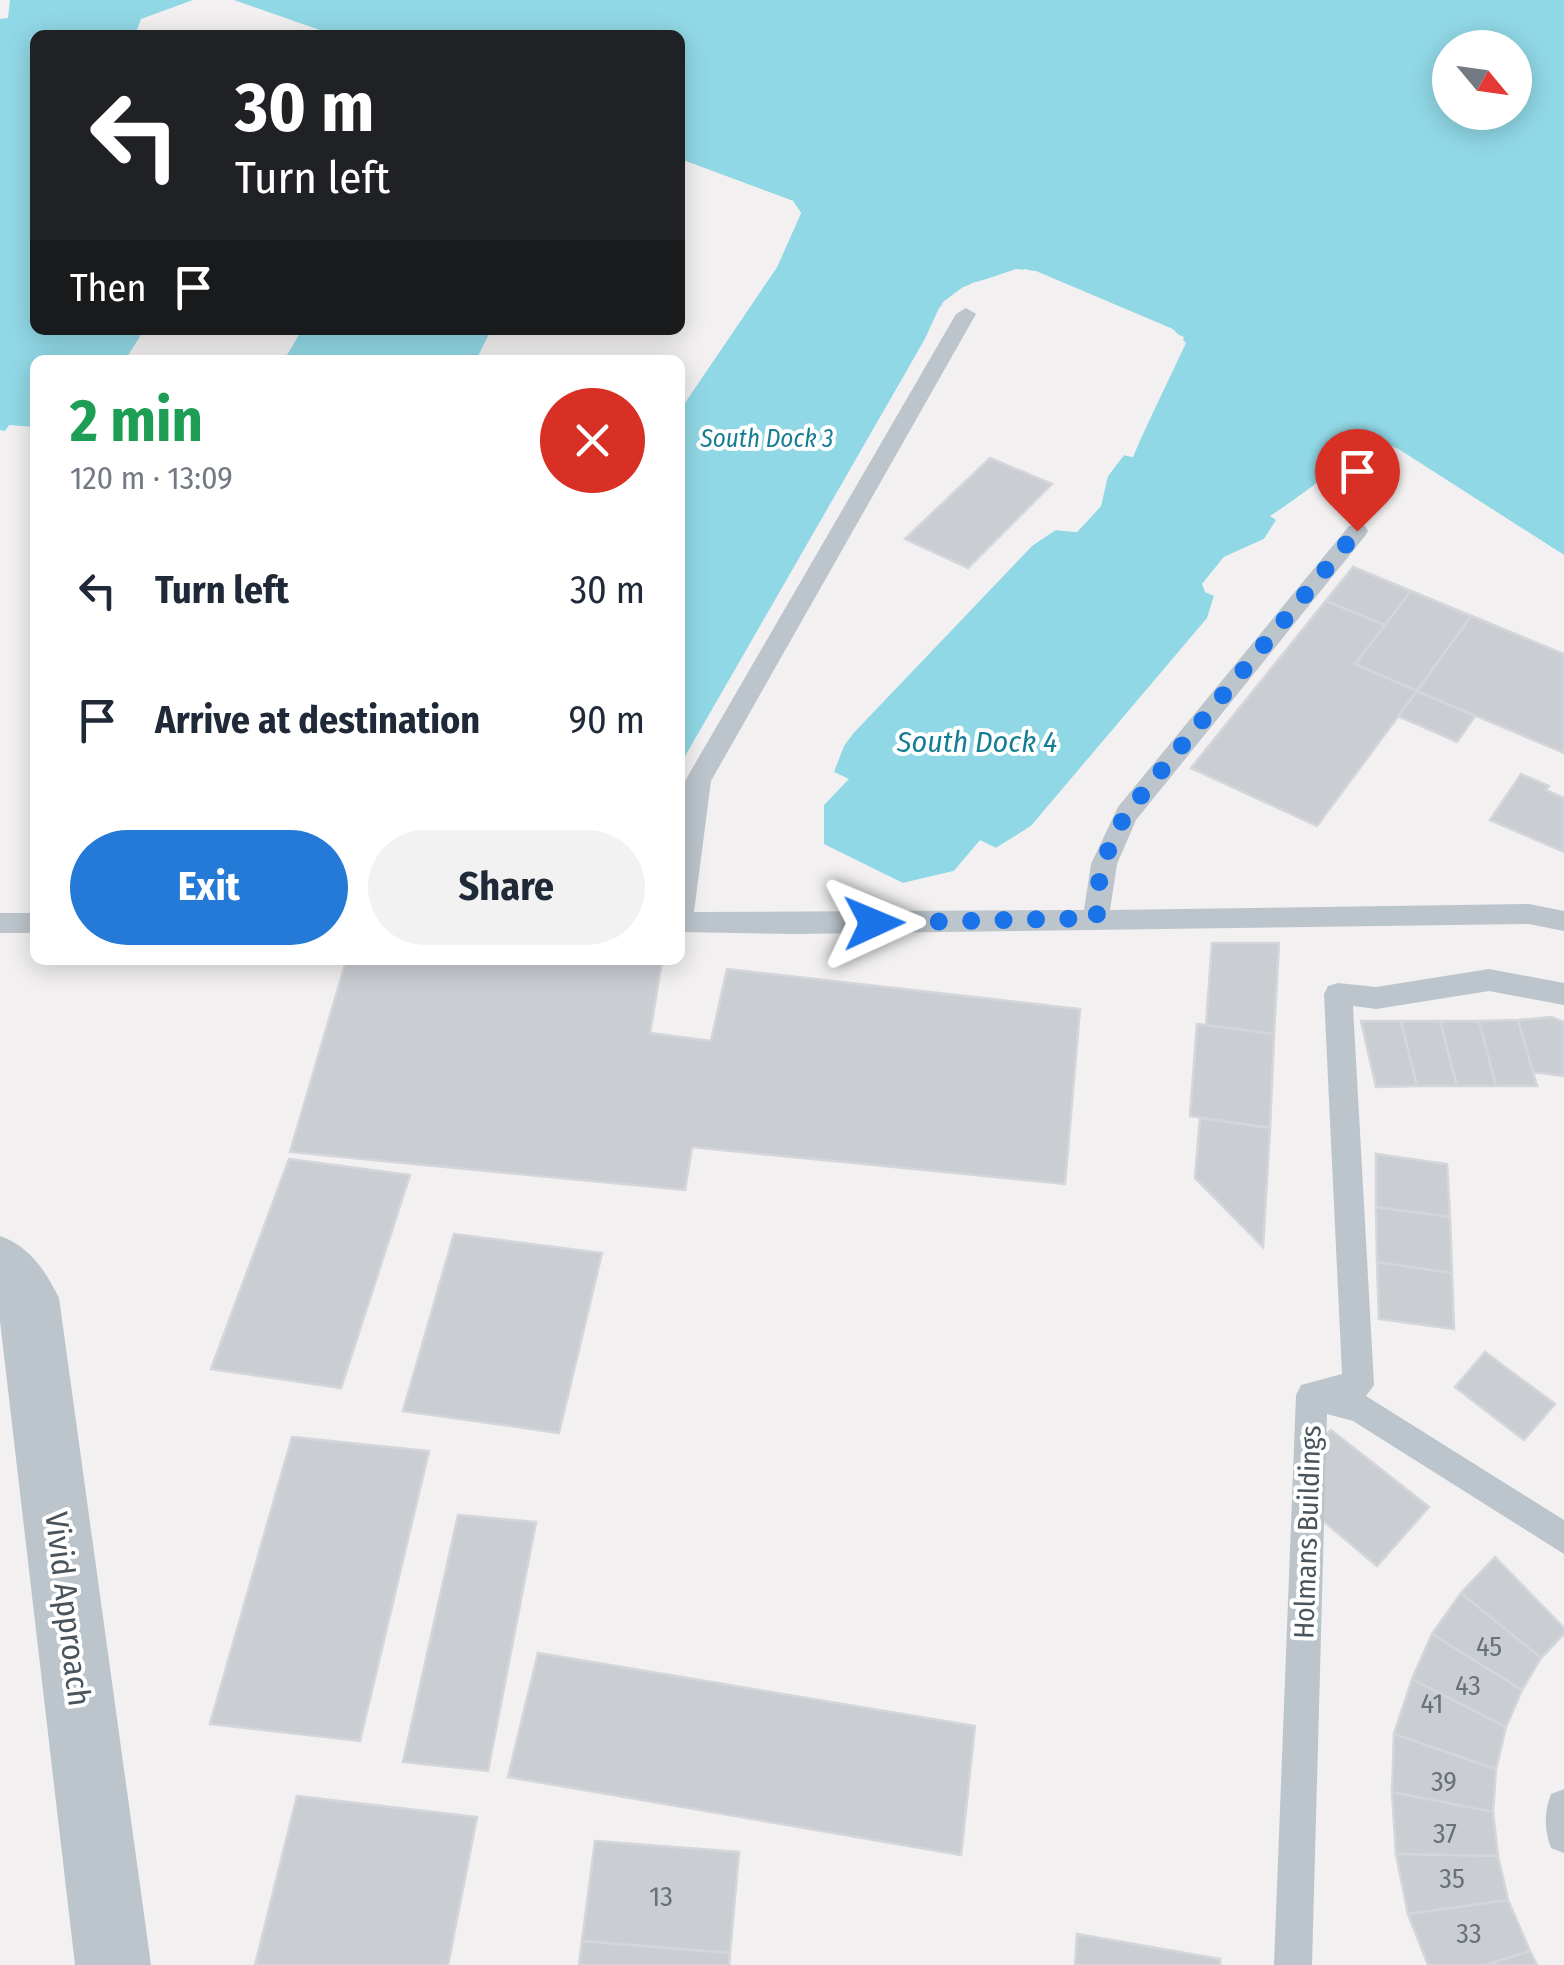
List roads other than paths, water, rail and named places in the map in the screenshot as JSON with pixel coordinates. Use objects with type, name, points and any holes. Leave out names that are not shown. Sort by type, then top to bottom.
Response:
[{"type":"street","name":"Vivid Approach","points":[[0,1262],[28,1298],[113,1965]]},
{"type":"lane","points":[[685,877],[698,782],[966,314]]},
{"type":"lane","points":[[1097,918],[1097,884],[1126,814],[1357,531]]},
{"type":"lane","points":[[685,922],[836,924],[1529,914],[1564,920]]},
{"type":"lane","points":[[0,923],[30,923]]},
{"type":"lane","name":"Holmans Buildings","points":[[1293,1965],[1312,1396],[1358,1386],[1338,994],[1376,998],[1489,980],[1564,994]]},
{"type":"lane","points":[[1312,1396],[1362,1409],[1564,1538]]},
{"type":"lane","points":[[1564,1807],[1564,1835]]},
{"type":"water","points":[[10,0],[193,0],[141,19],[137,30],[30,30],[30,335],[141,335],[128,355],[30,355],[30,427],[9,425],[5,431],[0,430],[0,19],[8,18]]},
{"type":"water","points":[[234,0],[1564,0],[1564,555],[1397,448],[1381,444],[1372,447],[1271,516],[1277,520],[1264,539],[1224,557],[1202,584],[1214,596],[1207,618],[1031,826],[996,848],[980,841],[954,871],[903,883],[824,844],[823,805],[848,779],[834,772],[838,754],[858,727],[1031,546],[1056,530],[1077,532],[1101,506],[1103,483],[1124,455],[1133,457],[1184,337],[1026,269],[972,283],[939,308],[925,339],[685,756],[685,403],[777,267],[801,213],[793,201],[685,161],[685,30],[320,30]]},
{"type":"water","points":[[299,335],[488,335],[478,355],[287,355]]},
{"type":"water label","name":"South Dock 3","points":[[767,438]]},
{"type":"water label","name":"South Dock 4","points":[[977,742]]}]
